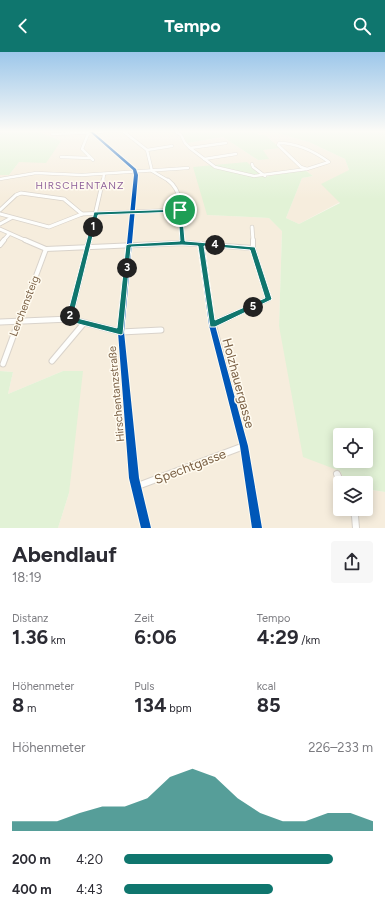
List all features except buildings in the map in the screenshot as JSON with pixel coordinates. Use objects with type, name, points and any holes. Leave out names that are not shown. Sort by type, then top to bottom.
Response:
[{"type":"street","points":[[87,154],[93,160]]},
{"type":"street","points":[[117,154],[135,170],[135,172]]},
{"type":"street","points":[[148,154],[152,171],[168,180],[177,188],[180,197],[182,243]]},
{"type":"street","points":[[198,154],[215,167],[254,176],[265,176],[306,169],[329,162],[315,154]]},
{"type":"street","points":[[204,159],[235,154]]},
{"type":"street","points":[[288,154],[301,167],[306,169]]},
{"type":"street","points":[[61,157],[90,158]]},
{"type":"street","points":[[252,164],[253,167],[265,176]]},
{"type":"street","points":[[0,179],[36,173],[82,175],[188,168]]},
{"type":"street","name":"Hirschentanzstraße","points":[[135,172],[121,332],[135,487],[146,528]]},
{"type":"street","points":[[70,319],[104,174]]},
{"type":"street","points":[[0,210],[16,195],[21,193],[64,199],[82,214]]},
{"type":"street","points":[[0,214],[49,227],[82,214],[180,210]]},
{"type":"street","points":[[0,224],[11,218]]},
{"type":"street","points":[[212,325],[268,299],[252,248],[252,227]]},
{"type":"street","points":[[0,229],[46,248],[87,248],[182,243],[252,248]]},
{"type":"street","points":[[0,245],[9,234]]},
{"type":"street","name":"Holzhauergasse","points":[[201,244],[212,325],[244,446],[257,528]]},
{"type":"street","name":"Lerchensteig","points":[[3,364],[46,248]]},
{"type":"street","points":[[0,322],[70,319],[121,332],[161,330]]},
{"type":"street","points":[[52,361],[84,323]]},
{"type":"street","name":"Spechtgasse","points":[[135,487],[244,446]]},
{"type":"street","points":[[356,516],[356,528]]},
{"type":"shaded area","points":[[35,154],[249,154],[258,160],[260,154],[335,154],[345,159],[349,170],[340,202],[299,224],[286,218],[302,178],[313,176],[305,170],[263,177],[207,215],[269,218],[282,230],[279,326],[333,453],[333,468],[340,468],[343,476],[333,476],[333,516],[373,516],[373,490],[385,492],[385,528],[58,528],[69,493],[63,371],[8,394],[13,372],[0,371],[0,175],[9,175],[19,162]]},
{"type":"green space","points":[[0,154],[52,154],[46,163],[19,162],[9,175],[0,175]]},
{"type":"green space","points":[[249,154],[266,154],[269,159],[258,160]]},
{"type":"green space","points":[[335,154],[385,154],[385,492],[373,490],[373,476],[342,476],[340,471],[303,457],[279,326],[282,231],[269,218],[207,215],[193,167],[247,162],[263,177],[305,170],[313,176],[302,178],[286,218],[299,224],[340,203],[321,184],[349,170],[345,159]]},
{"type":"green space","points":[[0,371],[13,372],[8,394],[63,371],[83,371],[69,493],[58,528],[0,528]]},
{"type":"cycle path","points":[[117,154],[135,170],[136,175],[121,332],[134,478],[146,528]]},
{"type":"cycle path","points":[[201,244],[212,325],[244,446],[257,528]]},
{"type":"district","name":"HIRSCHENTANZ","points":[[80,185]]},
{"type":"route","points":[[180,210],[96,213],[70,319],[121,332],[129,245],[182,243],[201,244],[252,248],[268,299],[212,325],[201,244],[182,243],[180,210]]}]
